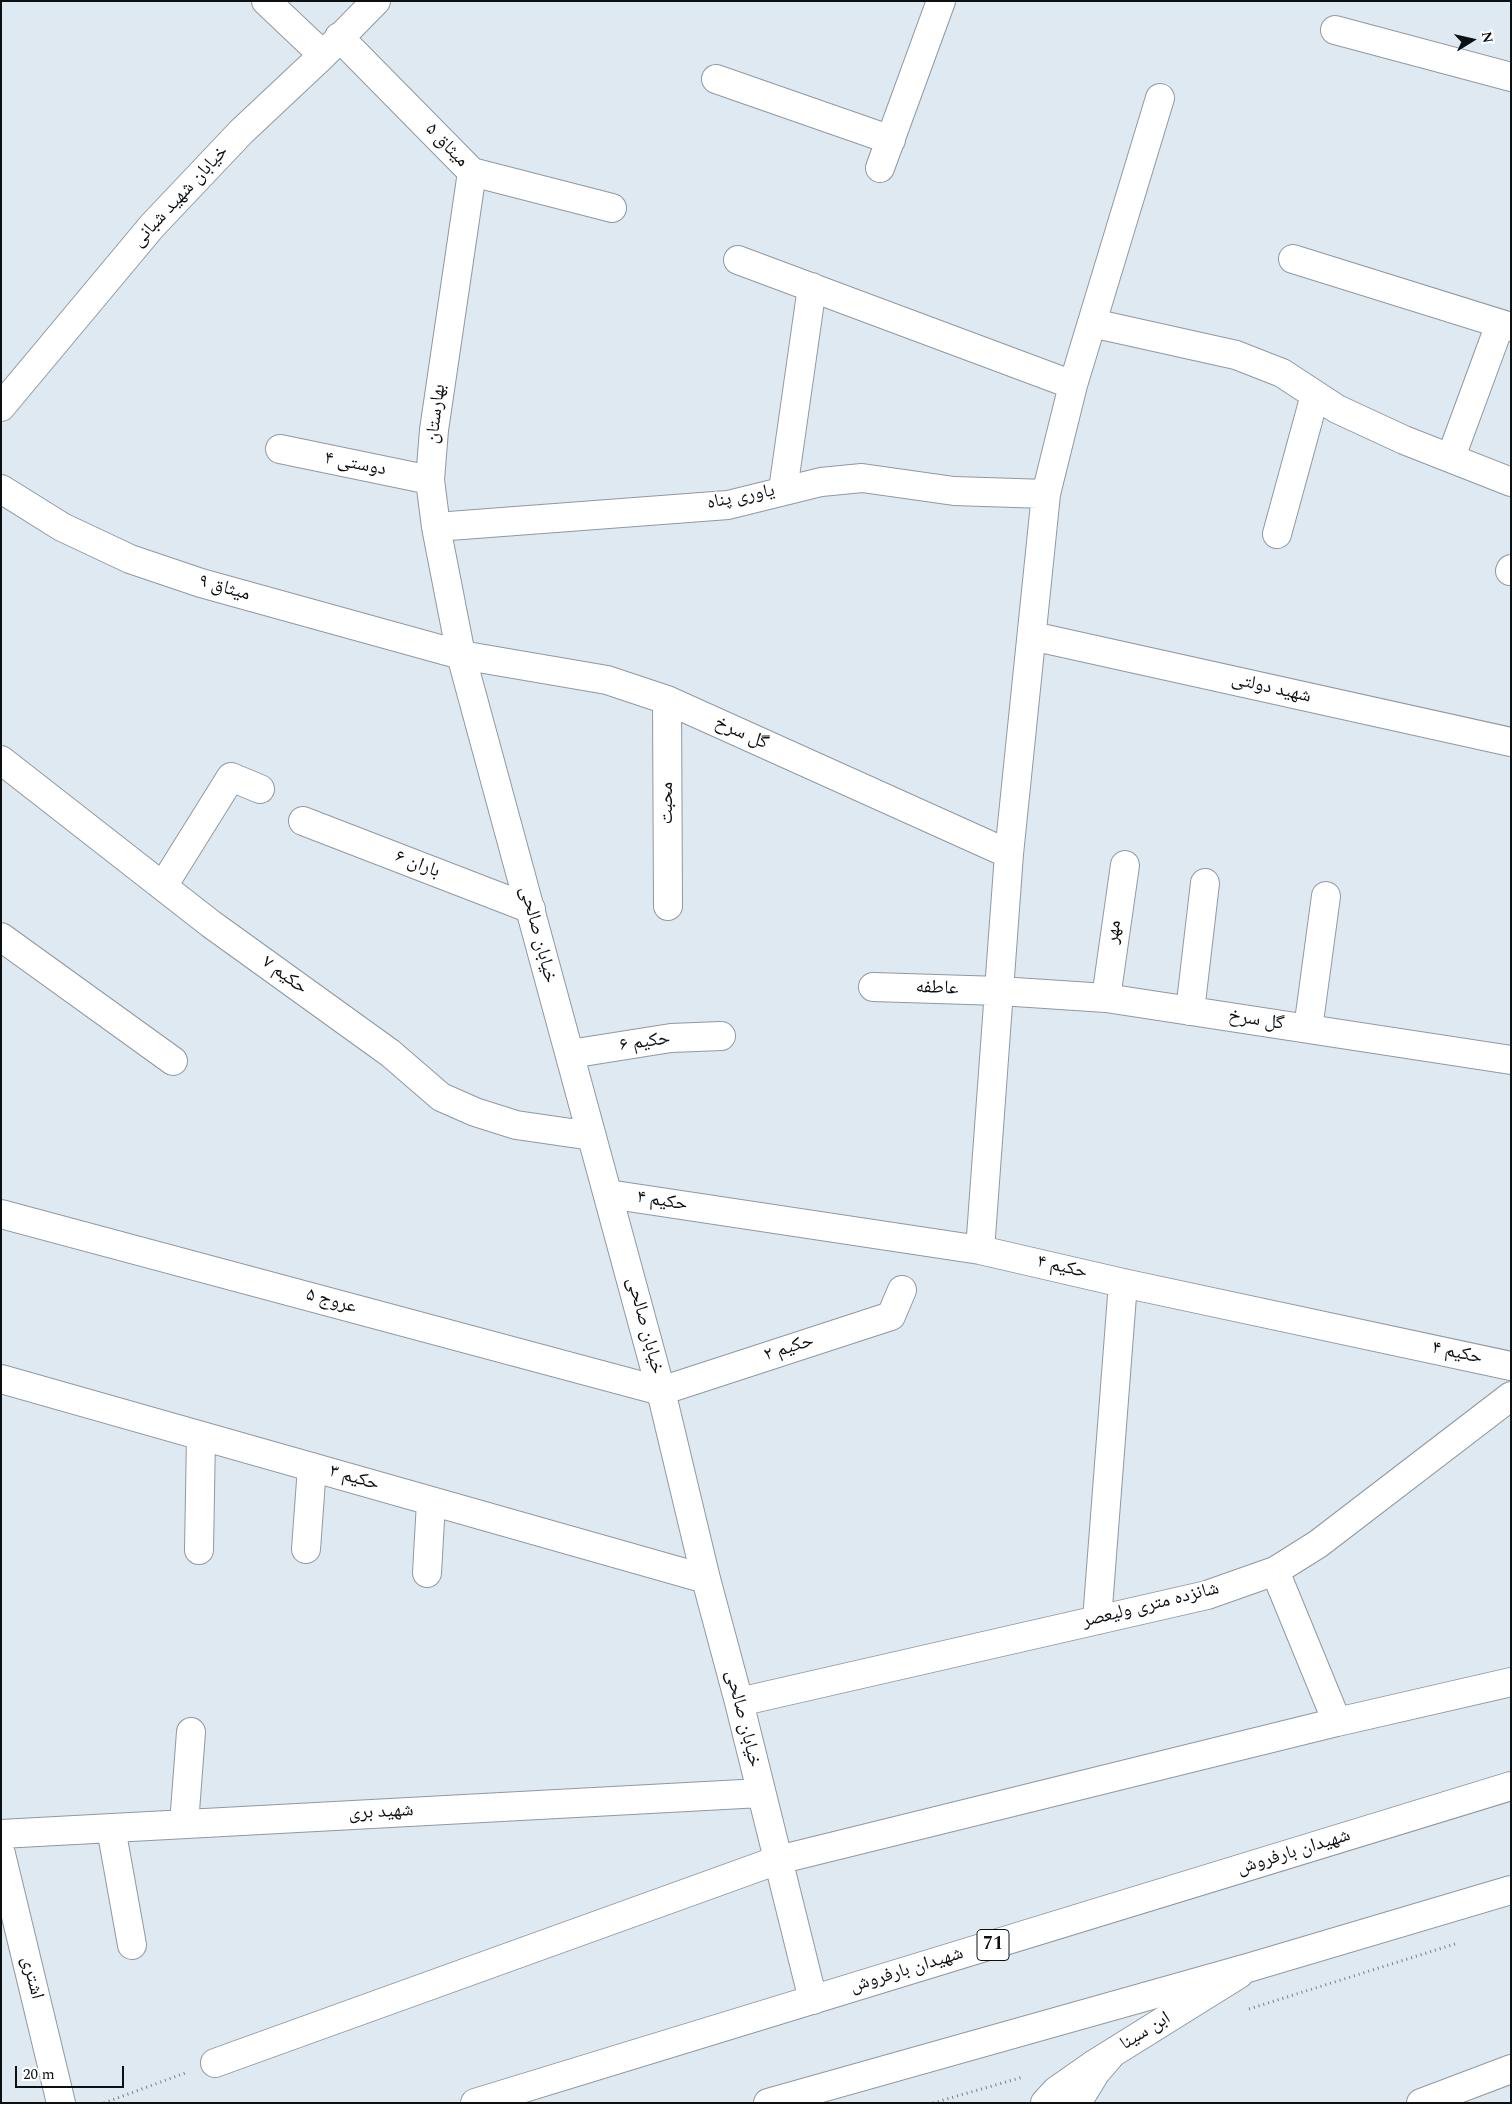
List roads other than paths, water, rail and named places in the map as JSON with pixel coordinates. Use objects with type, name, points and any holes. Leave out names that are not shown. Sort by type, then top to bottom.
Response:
[{"type":"main road","name":"میثاق ۵","points":[[266,1],[331,46],[472,172],[612,208]]},
{"type":"main road","name":"خیابان شهید شبانی","points":[[1,407],[152,226],[241,132],[376,1]]},
{"type":"main road","points":[[880,168],[941,1]]},
{"type":"main road","points":[[1336,30],[1511,77]]},
{"type":"main road","points":[[716,78],[891,140]]},
{"type":"main road","points":[[980,1250],[1009,854],[1046,494],[1073,385],[1160,98]]},
{"type":"main road","name":"بهارستان","points":[[461,655],[436,527],[430,480],[434,430],[472,172]]},
{"type":"main road","points":[[1293,259],[1505,326],[1451,458]]},
{"type":"main road","points":[[738,260],[1073,385]]},
{"type":"main road","points":[[783,490],[812,287]]},
{"type":"main road","points":[[1092,323],[1236,354],[1282,372],[1337,410],[1404,440],[1511,482]]},
{"type":"main road","points":[[1277,534],[1316,395]]},
{"type":"main road","name":"دوستی ۴","points":[[280,449],[430,480]]},
{"type":"main road","name":"یاوری پناه","points":[[436,527],[728,505],[821,482],[862,478],[954,491],[1046,494]]},
{"type":"main road","name":"میثاق ۹","points":[[1,489],[62,527],[130,559],[201,583],[461,655]]},
{"type":"main road","name":"شهید دولتی","points":[[1032,636],[1511,742]]},
{"type":"main road","name":"گل سرخ","points":[[461,655],[607,680],[667,700],[1009,854]]},
{"type":"main road","name":"خیابان صالحی","points":[[461,655],[661,1391],[706,1579],[739,1702],[813,2000]]},
{"type":"main road","name":"محبت","points":[[667,700],[668,906]]},
{"type":"main road","name":"حکیم ۷","points":[[1,760],[211,924],[390,1053],[441,1097],[475,1112],[516,1125],[592,1136]]},
{"type":"main road","points":[[163,886],[231,777],[260,789]]},
{"type":"main road","name":"باران ۶","points":[[303,821],[531,910]]},
{"type":"main road","name":"مهر","points":[[1106,998],[1125,865]]},
{"type":"main road","points":[[1190,1011],[1205,883]]},
{"type":"main road","points":[[1308,1029],[1326,896]]},
{"type":"main road","points":[[1,938],[173,1061]]},
{"type":"main road","name":"عاطفه","points":[[873,988],[1000,991]]},
{"type":"main road","name":"گل سرخ","points":[[1000,991],[1106,998],[1511,1060]]},
{"type":"main road","name":"حکیم ۶","points":[[570,1054],[672,1038],[721,1036]]},
{"type":"main road","name":"حکیم ۴","points":[[608,1194],[980,1250],[1123,1283],[1511,1366]]},
{"type":"main road","name":"عروج ۵","points":[[1,1214],[661,1391]]},
{"type":"main road","points":[[1097,1620],[1123,1283]]},
{"type":"main road","name":"حکیم ۲","points":[[661,1391],[891,1316],[902,1290]]},
{"type":"main road","name":"حکیم ۳","points":[[1,1380],[706,1579]]},
{"type":"main road","name":"شانزده متری ولیعصر","points":[[739,1702],[1206,1595],[1275,1571],[1318,1544],[1511,1396]]},
{"type":"main road","points":[[199,1550],[202,1436]]},
{"type":"main road","points":[[306,1549],[312,1467]]},
{"type":"main road","points":[[427,1573],[431,1502]]},
{"type":"main road","points":[[1275,1571],[1337,1722]]},
{"type":"main road","points":[[215,2063],[778,1860],[1337,1722],[1511,1682]]},
{"type":"main road","points":[[184,1824],[191,1732]]},
{"type":"main road","name":"شهیدان بارفروش","points":[[475,2103],[1511,1786]]},
{"type":"main road","name":"شهید بری","points":[[1,1834],[761,1793]]},
{"type":"main road","points":[[111,1828],[132,1944]]},
{"type":"main road","name":"اشتری","points":[[1,1854],[7,1902],[61,2103]]},
{"type":"main road","points":[[768,2103],[1251,1967],[1511,1890]]},
{"type":"main road","name":"ابن سینا","points":[[1045,2103],[1056,2091],[1113,2052],[1251,1967]]},
{"type":"main road","points":[[1077,2103],[1096,2072],[1113,2052]]},
{"type":"main road","points":[[1421,2103],[1511,2069]]}]
